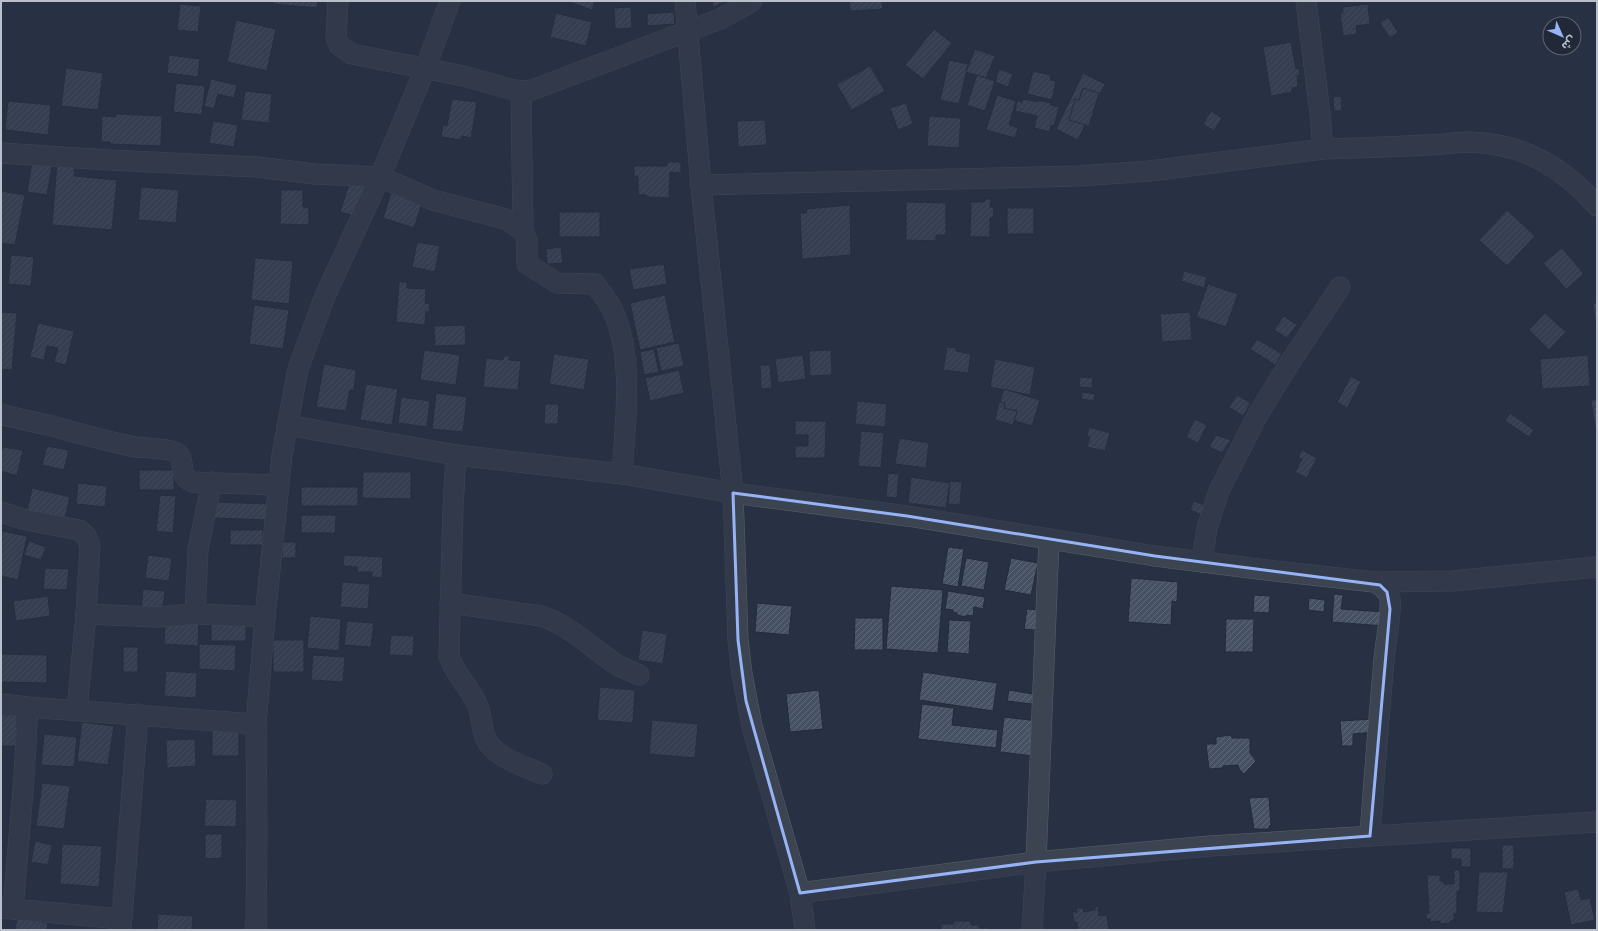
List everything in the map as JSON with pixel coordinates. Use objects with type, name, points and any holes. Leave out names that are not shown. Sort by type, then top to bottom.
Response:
[{"type":"street","points":[[338,1],[335,27],[336,37],[339,45],[352,54],[463,76],[521,91],[532,90],[687,30],[720,19],[752,1]]},
{"type":"street","points":[[256,930],[256,724],[265,617],[279,485],[287,425],[298,368],[325,296],[380,177],[450,1]]},
{"type":"street","points":[[685,1],[701,185],[733,493],[738,640],[746,701],[800,893],[805,930]]},
{"type":"street","points":[[1306,1],[1323,149]]},
{"type":"street","points":[[521,91],[523,230],[527,241],[527,264],[557,283],[595,284],[614,313],[624,351],[627,382],[622,474]]},
{"type":"street","points":[[701,185],[1078,176],[1150,171],[1323,149],[1470,142],[1514,148],[1534,156],[1559,170],[1584,190],[1597,206]]},
{"type":"street","points":[[1,153],[257,167],[315,174],[380,177],[433,200],[505,219],[523,230]]},
{"type":"street","points":[[1202,562],[1207,528],[1219,491],[1256,416],[1340,287]]},
{"type":"street","points":[[1,414],[136,447],[174,452],[179,455],[182,461],[186,480],[192,482],[279,485]]},
{"type":"street","points":[[287,425],[456,455],[622,474],[733,493],[908,516],[1202,562],[1374,582],[1452,582],[1597,566]]},
{"type":"street","points":[[456,455],[453,505],[449,656],[453,669],[477,704],[486,740],[494,750],[500,754],[542,774]]},
{"type":"street","points":[[195,614],[198,549],[212,482]]},
{"type":"street","points":[[1,512],[26,520],[78,530],[86,536],[90,546],[86,614],[77,710]]},
{"type":"street","points":[[1032,930],[1049,539]]},
{"type":"street","points":[[1370,836],[1385,650],[1390,608],[1390,599],[1387,592],[1380,585],[1374,582]]},
{"type":"street","points":[[450,603],[541,616],[554,620],[565,626],[615,663],[639,675]]},
{"type":"street","points":[[86,614],[156,617],[195,614],[265,617]]},
{"type":"street","points":[[1,704],[256,724]]},
{"type":"street","points":[[28,707],[24,778],[7,908],[121,924],[138,714]]},
{"type":"street","points":[[800,893],[1036,862],[1210,846],[1597,822]]},
{"type":"highlighted area","points":[[733,493],[907,516],[1155,556],[1380,585],[1387,592],[1390,609],[1370,836],[1036,862],[800,893],[746,701],[738,640]]},
{"type":"building","points":[[273,1],[318,1],[317,8],[273,4]]},
{"type":"building","points":[[567,1],[595,1],[592,10]]},
{"type":"building","points":[[712,1],[727,1],[713,7]]},
{"type":"building","points":[[849,1],[882,1],[883,9],[850,11]]},
{"type":"building","points":[[180,4],[201,6],[198,32],[177,30]]},
{"type":"building","points":[[1368,4],[1370,24],[1356,26],[1357,34],[1343,36],[1340,13],[1343,13],[1342,7]]},
{"type":"building","points":[[631,7],[632,28],[615,29],[614,8]]},
{"type":"building","points":[[674,12],[675,24],[647,26],[647,14]]},
{"type":"building","points":[[556,13],[592,22],[586,46],[550,37]]},
{"type":"building","points":[[1388,17],[1398,32],[1390,38],[1380,23]]},
{"type":"building","points":[[236,20],[276,29],[267,71],[227,62]]},
{"type":"building","points":[[934,29],[952,43],[923,79],[905,65]]},
{"type":"building","points":[[1291,42],[1296,69],[1299,68],[1300,75],[1297,76],[1298,87],[1292,88],[1292,92],[1271,96],[1263,47]]},
{"type":"building","points":[[975,49],[995,56],[986,78],[966,72]]},
{"type":"building","points":[[169,55],[200,59],[198,77],[167,73]]},
{"type":"building","points":[[949,60],[968,64],[959,104],[940,100]]},
{"type":"building","points":[[871,65],[885,92],[850,110],[837,83]]},
{"type":"building","points":[[870,66],[885,91],[852,110],[837,85]]},
{"type":"building","points":[[66,68],[103,73],[98,110],[61,106]]},
{"type":"building","points":[[999,69],[1013,74],[1008,87],[995,82]]},
{"type":"building","points":[[1033,71],[1051,75],[1050,80],[1056,81],[1052,100],[1027,94]]},
{"type":"building","points":[[1083,73],[1105,84],[1078,140],[1056,129]]},
{"type":"building","points":[[977,75],[995,81],[985,111],[967,105]]},
{"type":"building","points":[[211,79],[237,85],[234,98],[218,94],[214,109],[204,106]]},
{"type":"building","points":[[176,83],[205,86],[202,115],[173,112]]},
{"type":"building","points":[[1083,88],[1099,93],[1089,126],[1069,120],[1075,99],[1079,100]]},
{"type":"building","points":[[245,91],[272,94],[269,123],[241,120]]},
{"type":"building","points":[[997,95],[1016,101],[1009,125],[1018,128],[1015,138],[986,130]]},
{"type":"building","points":[[1341,96],[1342,111],[1334,111],[1333,97]]},
{"type":"building","points":[[452,99],[477,102],[471,138],[462,136],[461,140],[441,137],[443,125],[447,126]]},
{"type":"building","points":[[1023,99],[1038,102],[1038,100],[1051,103],[1050,105],[1059,107],[1054,126],[1051,125],[1050,132],[1034,128],[1037,116],[1015,111],[1017,101],[1022,102]]},
{"type":"building","points":[[8,101],[51,105],[48,135],[5,130]]},
{"type":"building","points":[[906,103],[913,124],[898,130],[890,108]]},
{"type":"building","points":[[1211,111],[1222,118],[1214,131],[1203,124]]},
{"type":"building","points":[[116,114],[162,116],[161,146],[110,144],[110,142],[101,142],[102,116],[116,117]]},
{"type":"building","points":[[929,116],[961,118],[959,148],[927,146]]},
{"type":"building","points":[[765,120],[767,145],[738,147],[737,121]]},
{"type":"building","points":[[213,121],[238,125],[234,147],[209,143]]},
{"type":"building","points":[[667,162],[681,162],[681,173],[670,172],[669,198],[646,197],[646,195],[638,195],[638,176],[634,176],[634,166],[667,166]]},
{"type":"building","points":[[32,163],[52,166],[47,195],[27,192]]},
{"type":"building","points":[[57,163],[75,164],[74,176],[117,180],[112,230],[52,225]]},
{"type":"building","points":[[351,178],[368,184],[358,217],[340,212]]},
{"type":"building","points":[[141,187],[179,190],[176,223],[138,220]]},
{"type":"building","points":[[281,190],[303,190],[303,207],[309,208],[309,225],[280,224]]},
{"type":"building","points":[[1,191],[25,195],[15,245],[1,243]]},
{"type":"building","points":[[391,193],[422,203],[414,228],[383,218]]},
{"type":"building","points":[[985,199],[991,199],[990,207],[994,207],[993,218],[990,218],[990,237],[970,237],[971,202],[985,202]]},
{"type":"building","points":[[906,202],[946,203],[946,235],[936,235],[936,241],[906,240]]},
{"type":"building","points":[[850,205],[851,255],[802,259],[800,213],[807,213],[806,209]]},
{"type":"building","points":[[1007,208],[1034,208],[1034,234],[1007,234]]},
{"type":"building","points":[[1507,210],[1535,236],[1507,266],[1479,240]]},
{"type":"building","points":[[559,212],[600,212],[600,237],[559,237]]},
{"type":"building","points":[[417,242],[440,246],[435,272],[412,267]]},
{"type":"building","points":[[561,247],[563,263],[547,264],[546,249]]},
{"type":"building","points":[[1562,248],[1584,274],[1566,289],[1543,263]]},
{"type":"building","points":[[11,255],[34,257],[31,286],[8,284]]},
{"type":"building","points":[[255,258],[293,261],[289,304],[251,300]]},
{"type":"building","points":[[664,264],[667,284],[633,290],[629,269]]},
{"type":"building","points":[[1184,271],[1207,277],[1204,288],[1181,281]]},
{"type":"building","points":[[399,282],[407,282],[407,288],[426,289],[425,303],[430,304],[429,312],[426,311],[425,325],[396,322]]},
{"type":"building","points":[[1208,284],[1238,294],[1226,327],[1196,317]]},
{"type":"building","points":[[665,295],[675,342],[640,350],[630,303]]},
{"type":"building","points":[[1593,303],[1597,303],[1597,334]]},
{"type":"building","points":[[254,305],[289,310],[283,349],[249,344]]},
{"type":"building","points":[[1,312],[17,313],[12,370],[1,369]]},
{"type":"building","points":[[1190,312],[1192,340],[1162,342],[1160,314]]},
{"type":"building","points":[[1545,313],[1566,332],[1549,350],[1529,330]]},
{"type":"building","points":[[1284,316],[1297,325],[1287,338],[1274,330]]},
{"type":"building","points":[[38,323],[74,331],[66,365],[54,362],[58,348],[47,346],[44,360],[30,357]]},
{"type":"building","points":[[465,325],[466,345],[435,346],[434,326]]},
{"type":"building","points":[[1257,339],[1282,354],[1275,365],[1250,349]]},
{"type":"building","points":[[679,343],[684,366],[661,371],[656,348]]},
{"type":"building","points":[[947,347],[957,348],[956,351],[971,354],[968,373],[943,370]]},
{"type":"building","points":[[654,349],[659,372],[644,375],[640,352]]},
{"type":"building","points":[[424,350],[460,355],[456,385],[420,380]]},
{"type":"building","points":[[831,350],[832,375],[810,376],[809,351]]},
{"type":"building","points":[[554,354],[589,359],[584,390],[549,384]]},
{"type":"building","points":[[803,355],[806,379],[778,383],[775,359]]},
{"type":"building","points":[[1588,355],[1590,386],[1542,389],[1540,359]]},
{"type":"building","points":[[504,356],[510,356],[509,360],[521,361],[518,390],[483,387],[486,358],[503,360]]},
{"type":"building","points":[[995,359],[1035,367],[1030,395],[990,387]]},
{"type":"building","points":[[324,364],[356,370],[354,391],[350,390],[346,411],[316,407]]},
{"type":"building","points":[[760,365],[770,365],[772,388],[761,389]]},
{"type":"building","points":[[679,370],[684,393],[650,401],[645,378]]},
{"type":"building","points":[[1351,376],[1361,382],[1347,408],[1337,402]]},
{"type":"building","points":[[1080,377],[1093,378],[1092,388],[1079,387]]},
{"type":"building","points":[[366,384],[398,389],[392,425],[360,420]]},
{"type":"building","points":[[1004,389],[1040,400],[1032,426],[996,415]]},
{"type":"building","points":[[1082,392],[1095,394],[1094,401],[1081,399]]},
{"type":"building","points":[[436,393],[467,397],[463,432],[432,429]]},
{"type":"building","points":[[1237,395],[1251,403],[1243,416],[1229,407]]},
{"type":"building","points":[[401,397],[430,401],[427,427],[398,423]]},
{"type":"building","points":[[1591,400],[1597,400],[1597,440]]},
{"type":"building","points":[[857,401],[887,404],[885,427],[855,424]]},
{"type":"building","points":[[999,402],[1005,403],[1004,408],[1017,411],[1013,425],[995,420]]},
{"type":"building","points":[[545,404],[559,404],[558,424],[544,424]]},
{"type":"building","points":[[1510,413],[1534,430],[1529,437],[1505,421]]},
{"type":"building","points":[[1195,419],[1207,425],[1198,443],[1186,437]]},
{"type":"building","points":[[795,421],[826,421],[825,458],[795,458],[795,446],[808,446],[808,435],[795,435]]},
{"type":"building","points":[[1089,427],[1110,433],[1105,451],[1087,447],[1090,437],[1087,436]]},
{"type":"building","points":[[861,431],[884,433],[881,468],[858,466]]},
{"type":"building","points":[[1216,435],[1231,440],[1222,453],[1209,447]]},
{"type":"building","points":[[899,438],[929,443],[926,468],[895,464]]},
{"type":"building","points":[[47,446],[69,450],[64,470],[42,465]]},
{"type":"building","points":[[3,447],[23,450],[17,476],[1,471],[1,452]]},
{"type":"building","points":[[1302,450],[1317,458],[1307,478],[1295,472],[1302,459],[1298,457]]},
{"type":"building","points":[[139,470],[174,470],[174,490],[139,490]]},
{"type":"building","points":[[363,472],[411,472],[411,499],[362,498]]},
{"type":"building","points":[[888,473],[899,474],[897,498],[886,497]]},
{"type":"building","points":[[911,477],[950,483],[946,508],[908,503]]},
{"type":"building","points":[[950,481],[962,482],[960,505],[948,504]]},
{"type":"building","points":[[78,483],[107,486],[105,507],[76,504]]},
{"type":"building","points":[[301,487],[358,487],[358,506],[301,506]]},
{"type":"building","points":[[32,488],[70,497],[64,523],[26,515]]},
{"type":"building","points":[[160,495],[176,496],[173,533],[156,531]]},
{"type":"building","points":[[1194,501],[1206,506],[1202,515],[1190,510]]},
{"type":"building","points":[[215,502],[268,504],[267,520],[214,518]]},
{"type":"building","points":[[301,515],[336,515],[335,533],[301,533]]},
{"type":"building","points":[[230,530],[263,530],[263,545],[230,545]]},
{"type":"building","points":[[2,531],[27,536],[18,580],[1,576]]},
{"type":"building","points":[[29,541],[46,547],[41,560],[24,555]]},
{"type":"building","points":[[283,542],[296,542],[296,558],[282,558]]},
{"type":"building","points":[[948,547],[964,549],[958,587],[942,584]]},
{"type":"building","points":[[148,555],[172,558],[169,581],[145,578]]},
{"type":"building","points":[[344,555],[383,557],[382,578],[372,577],[372,572],[357,572],[357,567],[343,566]]},
{"type":"building","points":[[966,558],[989,562],[984,590],[961,586]]},
{"type":"building","points":[[1011,558],[1038,563],[1031,595],[1004,590]]},
{"type":"building","points":[[45,568],[69,569],[67,590],[43,589]]},
{"type":"building","points":[[1131,578],[1178,582],[1177,602],[1172,601],[1171,625],[1128,622]]},
{"type":"building","points":[[342,582],[370,584],[368,609],[340,607]]},
{"type":"building","points":[[891,586],[943,590],[938,653],[886,649]]},
{"type":"building","points":[[143,589],[165,591],[162,613],[141,610]]},
{"type":"building","points":[[948,591],[985,597],[983,609],[974,607],[973,616],[967,615],[966,617],[957,615],[957,613],[953,612],[953,610],[945,609]]},
{"type":"building","points":[[1334,594],[1343,595],[1341,609],[1385,612],[1384,626],[1332,622]]},
{"type":"building","points":[[1254,595],[1270,596],[1269,613],[1253,612]]},
{"type":"building","points":[[48,596],[50,616],[16,621],[13,601]]},
{"type":"building","points":[[1309,598],[1325,600],[1324,612],[1308,610]]},
{"type":"building","points":[[757,603],[792,606],[789,635],[755,632]]},
{"type":"building","points":[[1027,609],[1038,610],[1035,630],[1024,629]]},
{"type":"building","points":[[310,616],[341,619],[339,651],[307,648]]},
{"type":"building","points":[[855,618],[883,618],[883,650],[854,650]]},
{"type":"building","points":[[199,619],[198,646],[164,644],[165,623]]},
{"type":"building","points":[[1226,619],[1254,619],[1253,652],[1225,652]]},
{"type":"building","points":[[949,620],[971,621],[969,654],[947,652]]},
{"type":"building","points":[[211,621],[246,622],[246,641],[211,641]]},
{"type":"building","points":[[347,621],[374,623],[371,647],[344,645]]},
{"type":"building","points":[[642,630],[667,634],[663,664],[638,660]]},
{"type":"building","points":[[391,635],[414,636],[413,656],[389,655]]},
{"type":"building","points":[[273,640],[304,640],[304,672],[273,672]]},
{"type":"building","points":[[199,644],[236,645],[235,671],[199,669]]},
{"type":"building","points":[[123,647],[138,647],[138,672],[123,672]]},
{"type":"building","points":[[1,654],[47,655],[47,683],[1,682]]},
{"type":"building","points":[[313,655],[345,657],[343,682],[311,680]]},
{"type":"building","points":[[166,671],[197,673],[196,698],[164,696]]},
{"type":"building","points":[[923,672],[997,683],[993,711],[919,700]]},
{"type":"building","points":[[600,687],[635,690],[633,723],[597,720]]},
{"type":"building","points":[[819,690],[823,729],[790,732],[786,694]]},
{"type":"building","points":[[1009,690],[1033,694],[1032,704],[1007,701]]},
{"type":"building","points":[[922,704],[954,708],[952,725],[998,730],[996,748],[918,739]]},
{"type":"building","points":[[1,715],[17,715],[16,746],[1,746]]},
{"type":"building","points":[[1004,717],[1038,721],[1034,756],[1000,752]]},
{"type":"building","points":[[1374,719],[1375,732],[1353,734],[1353,746],[1342,746],[1340,721]]},
{"type":"building","points":[[652,720],[698,724],[695,758],[649,754]]},
{"type":"building","points":[[82,722],[114,726],[108,765],[77,761]]},
{"type":"building","points":[[212,728],[239,728],[239,756],[212,756]]},
{"type":"building","points":[[44,734],[77,737],[74,767],[41,765]]},
{"type":"building","points":[[1231,735],[1232,738],[1250,738],[1250,753],[1256,761],[1244,774],[1239,769],[1238,765],[1209,769],[1206,744],[1216,744],[1216,737]]},
{"type":"building","points":[[195,739],[196,766],[167,768],[166,740]]},
{"type":"building","points":[[42,783],[70,786],[64,829],[36,826]]},
{"type":"building","points":[[1269,797],[1271,825],[1269,826],[1269,829],[1254,829],[1249,798]]},
{"type":"building","points":[[206,799],[237,800],[236,827],[204,826]]},
{"type":"building","points":[[205,834],[222,834],[222,858],[205,859]]},
{"type":"building","points":[[35,841],[52,845],[48,865],[31,862]]},
{"type":"building","points":[[62,844],[102,846],[99,887],[60,884]]},
{"type":"building","points":[[1502,845],[1514,845],[1514,869],[1502,869]]},
{"type":"building","points":[[1451,848],[1471,848],[1471,867],[1461,867],[1461,859],[1451,859]]},
{"type":"building","points":[[1454,870],[1460,870],[1460,891],[1457,891],[1457,914],[1454,914],[1454,921],[1440,924],[1440,921],[1430,922],[1430,919],[1426,919],[1426,913],[1429,913],[1427,875],[1440,875],[1440,881],[1444,881],[1444,884],[1454,884]]},
{"type":"building","points":[[1479,872],[1508,872],[1503,913],[1476,912]]},
{"type":"building","points":[[1578,889],[1581,900],[1590,898],[1595,920],[1571,925],[1564,892]]},
{"type":"building","points":[[1098,906],[1099,916],[1107,915],[1109,930],[1078,930],[1077,922],[1074,922],[1072,912],[1077,912],[1076,908],[1083,908],[1084,912],[1095,910],[1095,907]]},
{"type":"building","points":[[158,914],[193,916],[192,930],[157,930]]},
{"type":"building","points":[[17,918],[48,923],[47,930],[15,930]]},
{"type":"building","points":[[954,921],[971,921],[971,925],[979,925],[979,928],[988,928],[988,930],[941,930],[941,924],[954,924]]}]
